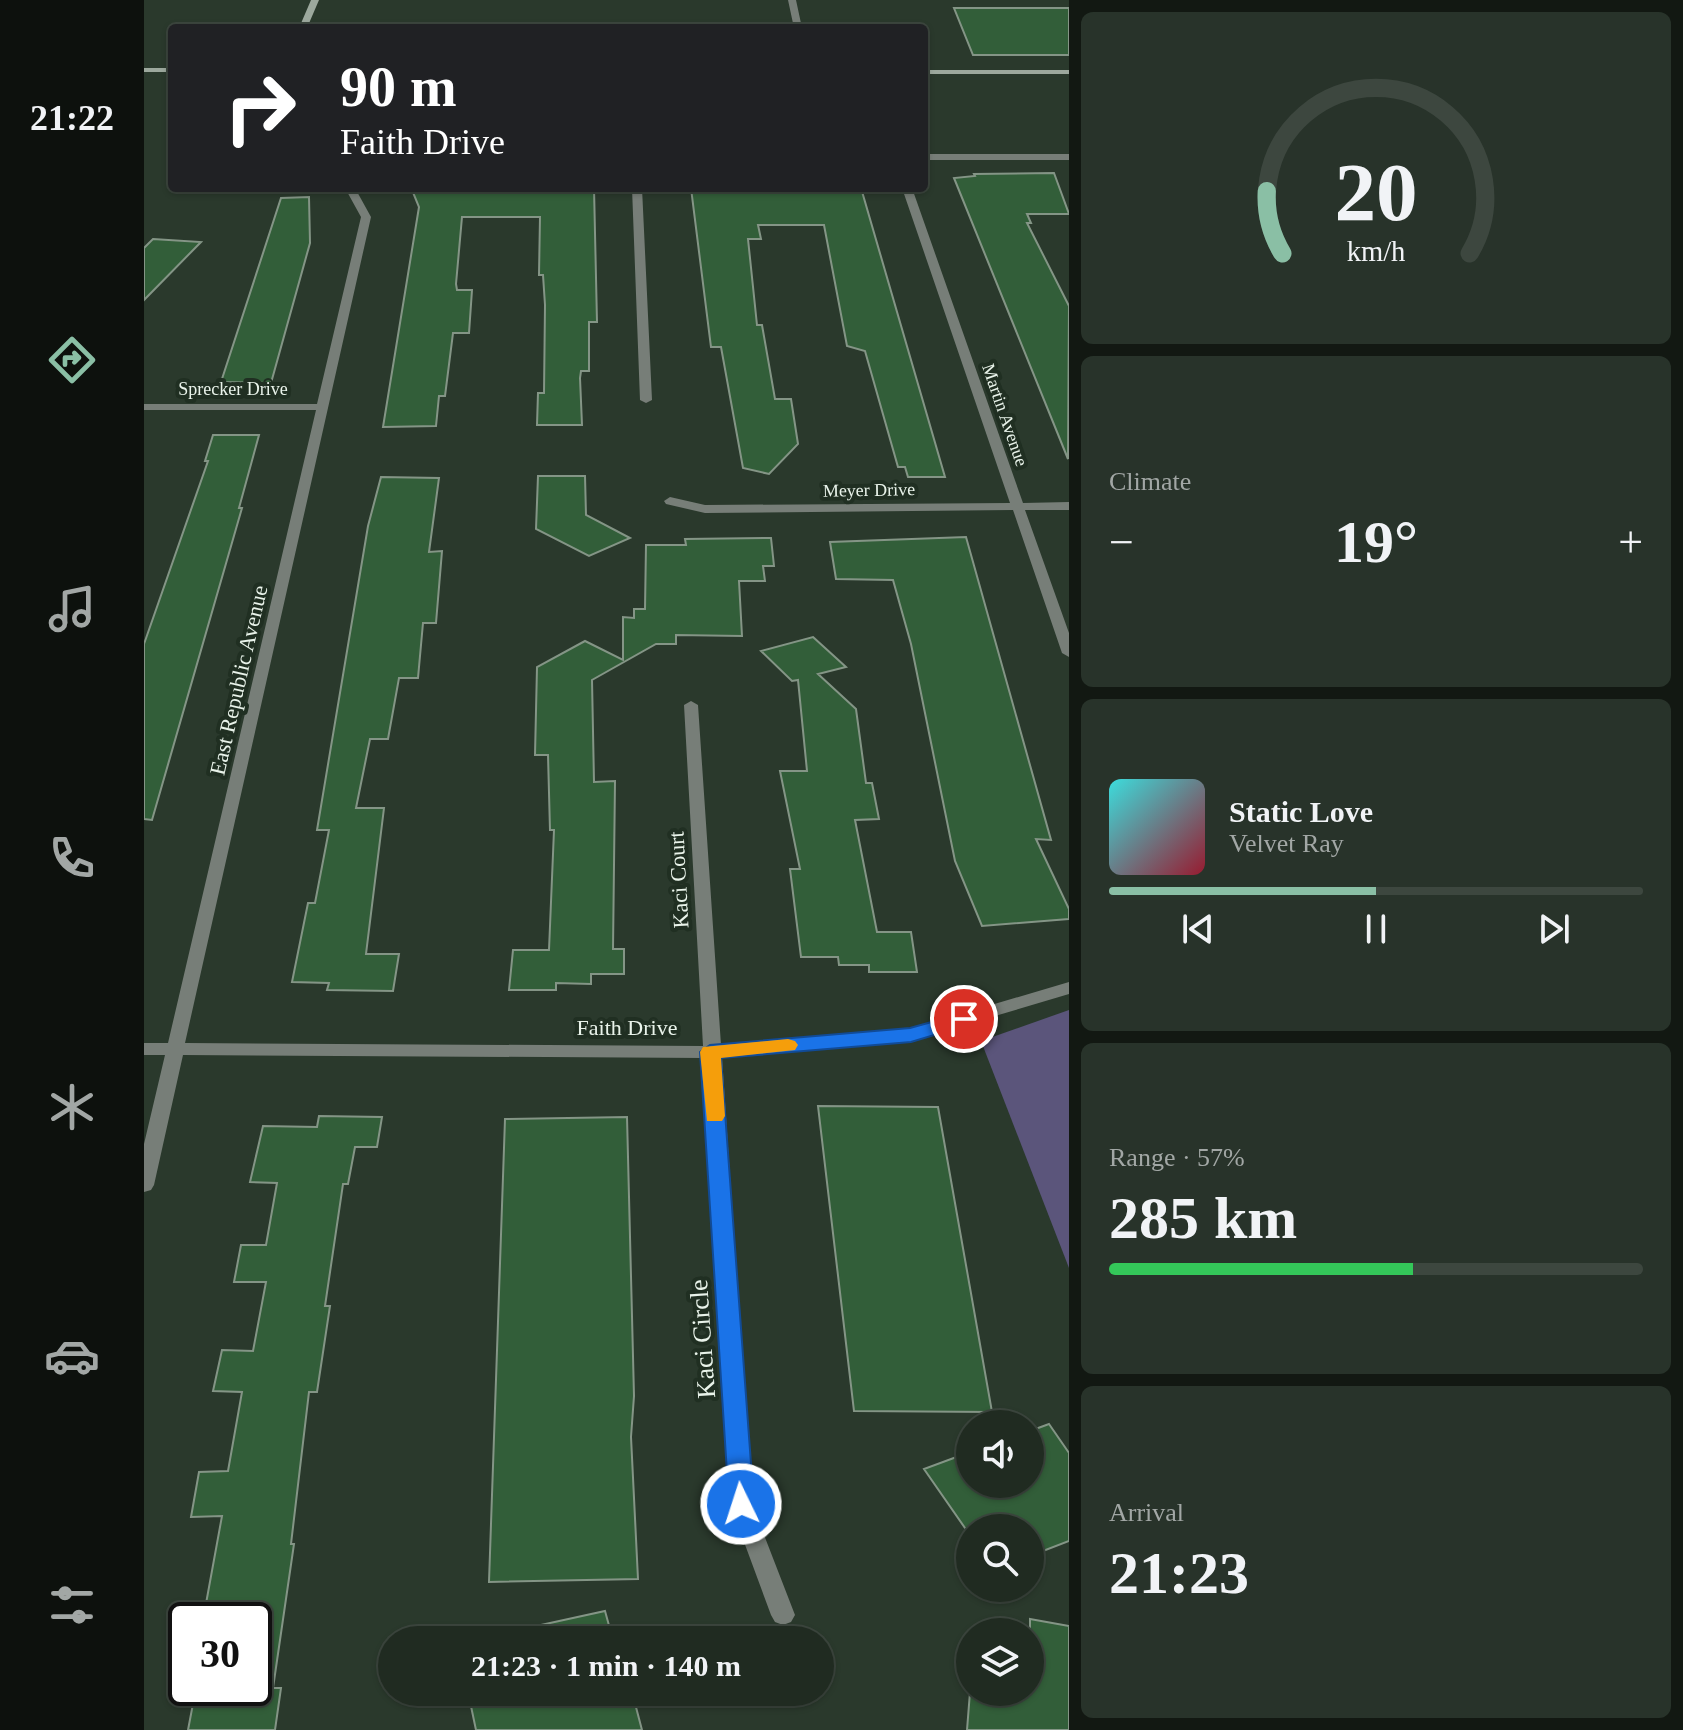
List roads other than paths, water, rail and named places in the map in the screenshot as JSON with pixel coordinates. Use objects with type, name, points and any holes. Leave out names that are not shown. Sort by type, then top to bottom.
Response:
[{"type":"main road","points":[[305,24],[315,0]]},
{"type":"main road","points":[[144,70],[168,70]]},
{"type":"main road","points":[[928,72],[1069,72]]},
{"type":"street","points":[[792,0],[797,24]]},
{"type":"street","points":[[928,157],[1069,157]]},
{"type":"street","name":"East Republic Avenue","points":[[144,1185],[366,217],[352,192]]},
{"type":"street","points":[[637,192],[646,400]]},
{"type":"street","name":"Martin Avenue","points":[[908,192],[1069,653]]},
{"type":"street","name":"Sprecker Drive","points":[[144,407],[322,407]]},
{"type":"street","name":"Meyer Drive","points":[[670,501],[705,509],[1069,506]]},
{"type":"street","name":"Kaci Court","points":[[691,705],[710,1052]]},
{"type":"street","name":"Faith Drive","points":[[144,1049],[710,1052],[911,1035],[1069,988]]},
{"type":"street","name":"Kaci Circle","points":[[710,1052],[741,1504],[783,1615]]}]
